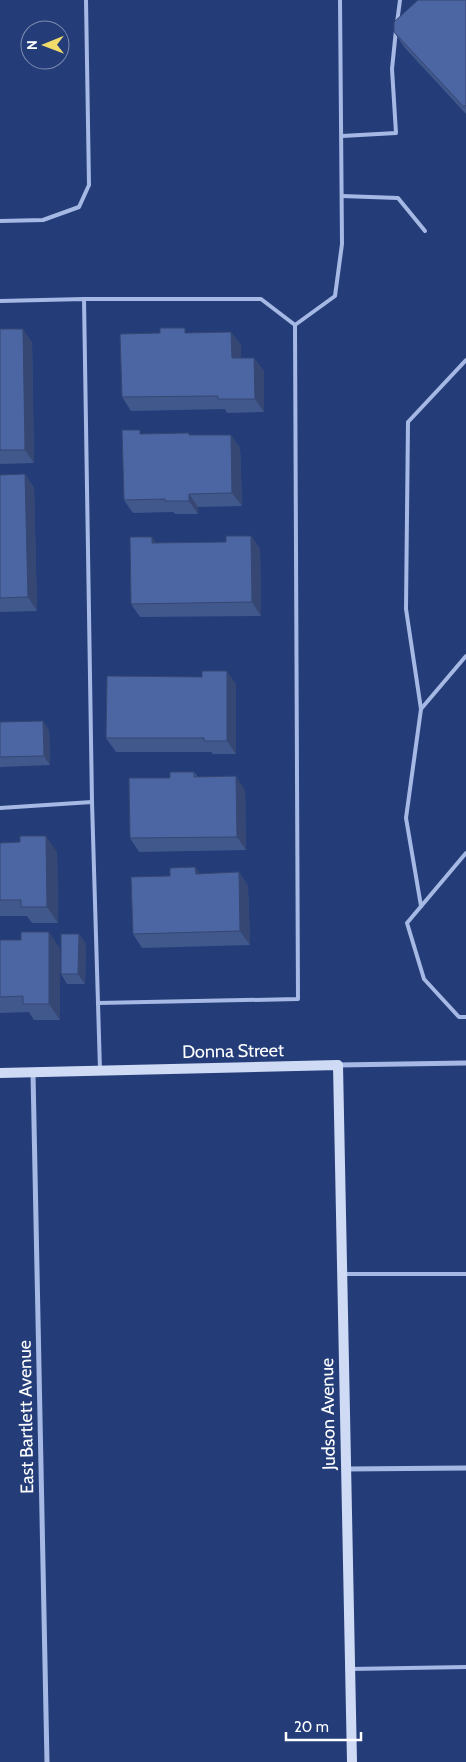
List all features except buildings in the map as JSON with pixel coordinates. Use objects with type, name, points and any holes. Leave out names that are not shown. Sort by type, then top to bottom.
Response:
[{"type":"street","name":"Donna Street","points":[[0,1073],[466,1063]]},
{"type":"street","name":"Judson Avenue","points":[[338,1065],[352,1762]]},
{"type":"street","name":"East Bartlett Avenue","points":[[33,1072],[47,1762]]},
{"type":"street","points":[[346,1469],[466,1468]]},
{"type":"lane","points":[[0,221],[42,220],[79,206],[89,185],[86,0]]},
{"type":"lane","points":[[295,325],[335,296],[342,244],[340,0]]},
{"type":"lane","points":[[342,136],[396,133],[392,69],[400,0]]},
{"type":"lane","points":[[342,196],[398,198],[425,231]]},
{"type":"lane","points":[[84,299],[92,802],[100,1071]]},
{"type":"lane","points":[[0,301],[262,299],[295,325]]},
{"type":"lane","points":[[98,1003],[298,999],[295,325]]},
{"type":"lane","points":[[421,906],[406,818],[420,709],[406,609],[408,422],[466,360]]},
{"type":"lane","points":[[420,709],[466,656]]},
{"type":"lane","points":[[0,808],[92,802]]},
{"type":"lane","points":[[466,853],[407,924],[424,979],[459,1017],[466,1017]]},
{"type":"lane","points":[[342,1274],[466,1274]]},
{"type":"lane","points":[[350,1669],[466,1667]]}]
